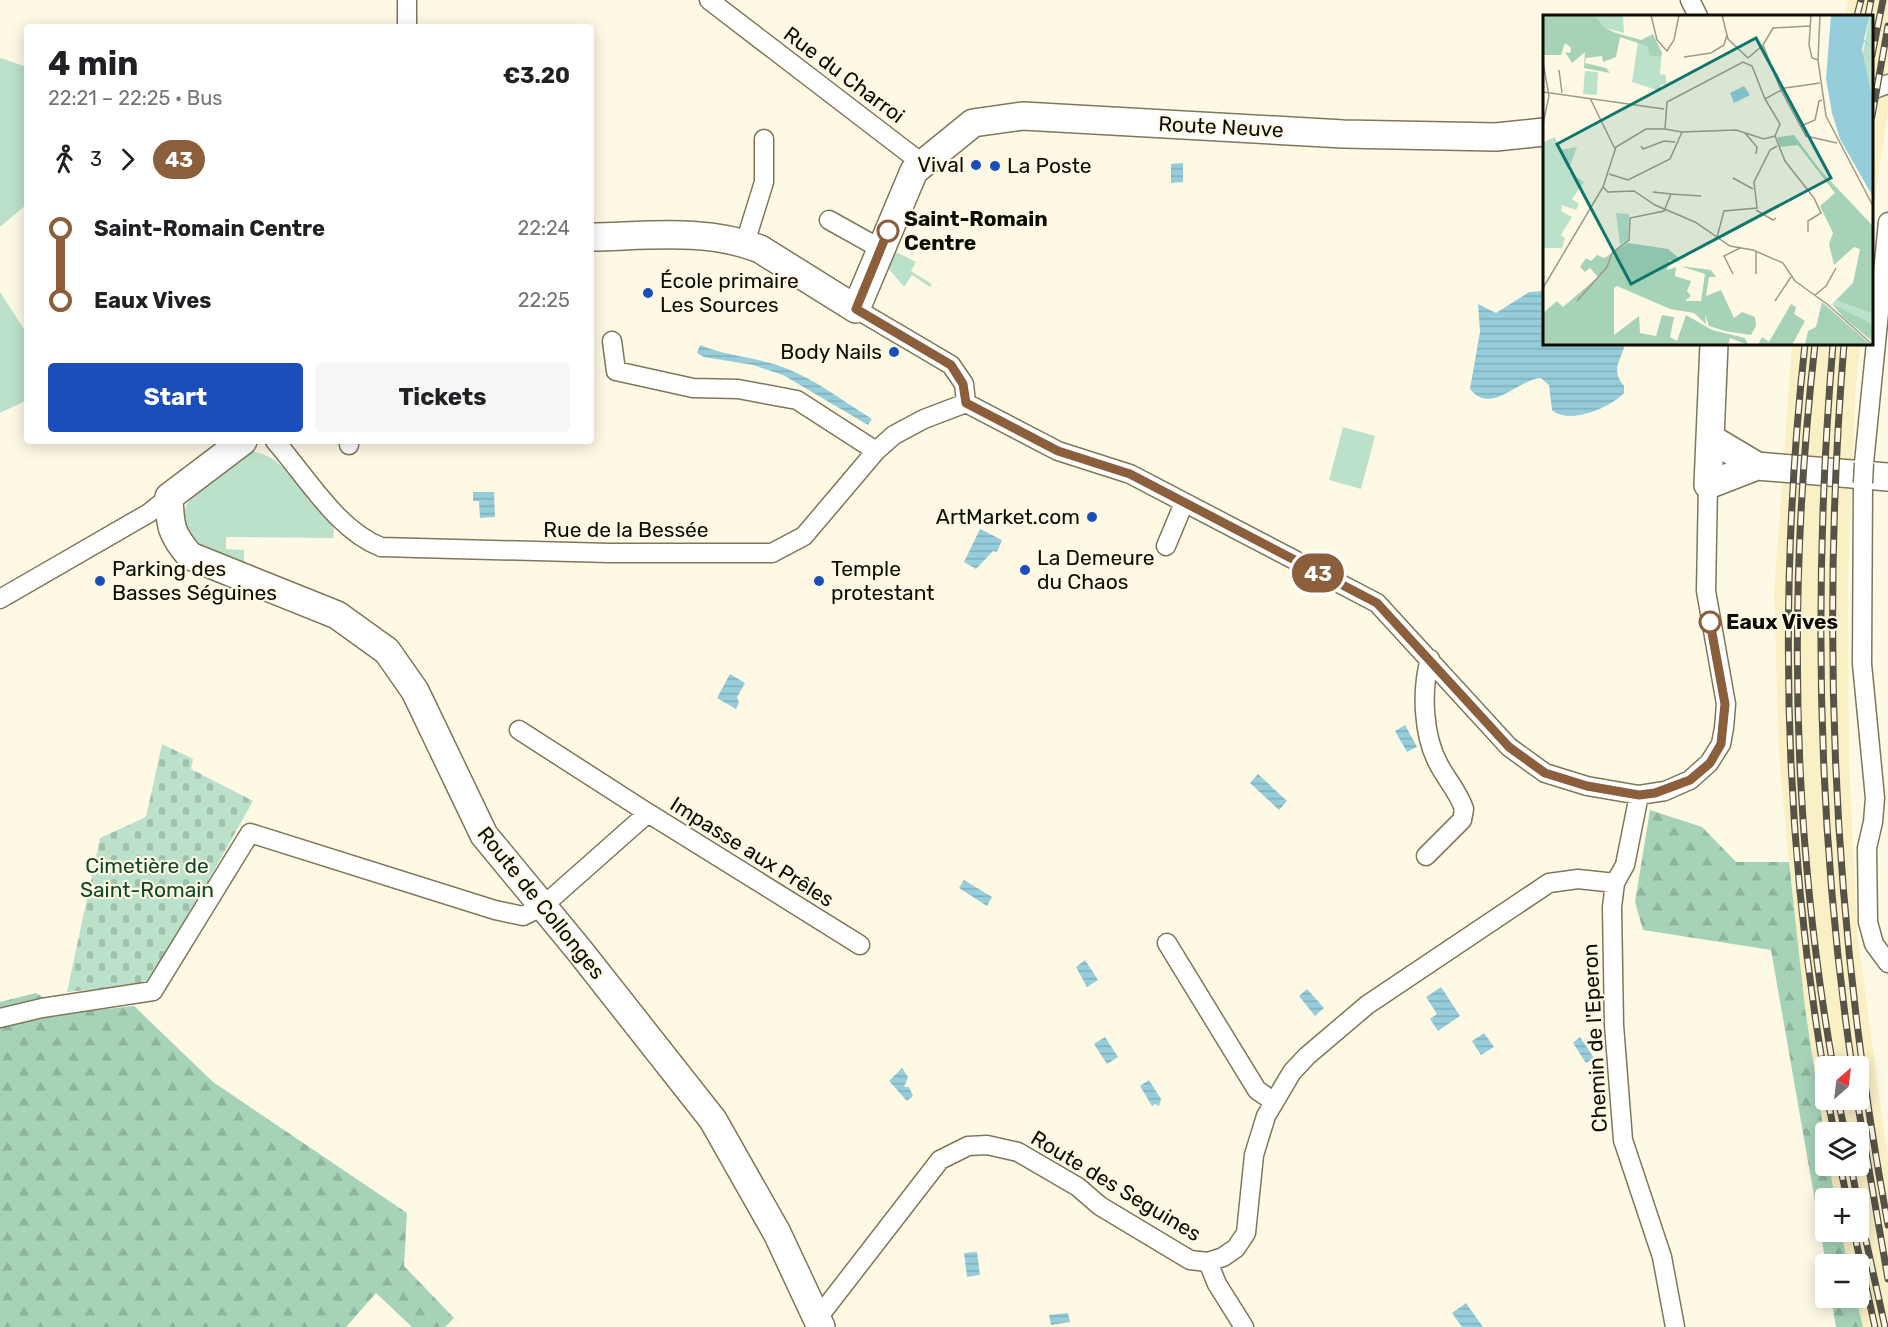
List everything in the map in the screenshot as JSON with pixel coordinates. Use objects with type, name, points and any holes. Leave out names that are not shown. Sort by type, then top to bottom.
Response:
[{"type":"main road","name":"Route Neuve","points":[[919,168],[973,123],[1023,116],[1343,134],[1496,137],[1543,132]]},
{"type":"main road","points":[[594,237],[717,236],[745,243],[760,249],[856,309],[919,168]]},
{"type":"main road","points":[[1714,345],[1708,484],[1757,466]]},
{"type":"main road","points":[[1710,438],[1757,466],[1876,480]]},
{"type":"main road","points":[[169,497],[239,444]]},
{"type":"main road","name":"Route de Collonges","points":[[169,497],[170,526],[177,541],[190,555],[337,615],[387,651],[415,691],[484,835],[713,1120],[777,1233],[819,1323]]},
{"type":"street","points":[[407,0],[407,24]]},
{"type":"street","name":"Rue du Charroi","points":[[709,0],[855,110],[919,168]]},
{"type":"street","points":[[1690,0],[1698,15]]},
{"type":"street","points":[[1873,90],[1888,84]]},
{"type":"street","points":[[745,243],[764,182],[764,139]]},
{"type":"street","points":[[830,220],[881,249]]},
{"type":"street","points":[[1888,222],[1864,463],[1876,480],[1861,629],[1875,798],[1881,825],[1867,848],[1868,922],[1874,944],[1888,963]]},
{"type":"street","points":[[856,309],[951,365],[963,384],[966,403],[1058,451],[1130,474],[1377,603],[1509,747],[1545,773],[1587,786],[1639,795],[1665,791],[1690,780],[1710,763],[1721,744],[1725,704],[1706,591],[1708,484]]},
{"type":"street","points":[[612,341],[616,371],[693,388],[738,389],[797,400],[876,451]]},
{"type":"street","name":"Rue de la Bessée","points":[[278,444],[346,525],[365,541],[381,548],[609,553],[772,553],[804,536],[876,451],[894,435],[924,419],[966,403]]},
{"type":"street","points":[[0,599],[149,513],[169,497]]},
{"type":"street","points":[[1166,546],[1184,503]]},
{"type":"street","points":[[1426,855],[1462,820],[1464,809],[1432,752],[1426,712],[1426,672],[1430,659]]},
{"type":"street","points":[[519,730],[648,813]]},
{"type":"street","points":[[1616,883],[1625,865],[1639,795]]},
{"type":"street","name":"Impasse aux Prêles","points":[[543,906],[648,813],[860,945]]},
{"type":"street","points":[[0,1018],[42,1008],[153,991],[250,832],[495,910],[523,916],[543,906]]},
{"type":"street","name":"Route des Seguines","points":[[819,1323],[940,1160],[968,1146],[987,1145],[1018,1152],[1078,1187],[1100,1206],[1190,1260],[1208,1263],[1236,1248],[1246,1233],[1254,1155],[1273,1101],[1307,1056],[1367,1005],[1549,883],[1578,879],[1616,883]]},
{"type":"street","name":"Chemin de l'Eperon","points":[[1616,883],[1612,907],[1614,1019],[1623,1140],[1662,1257],[1675,1327]]},
{"type":"street","points":[[1167,943],[1257,1090],[1273,1101]]},
{"type":"street","points":[[1208,1263],[1217,1284],[1244,1327]]},
{"type":"shaded area","points":[[1848,0],[1888,0],[1888,109],[1873,215],[1873,15],[1845,15]]},
{"type":"shaded area","points":[[1792,345],[1860,345],[1855,397],[1848,580],[1849,759],[1857,931],[1888,1160],[1888,1327],[1863,1327],[1858,1308],[1869,1308],[1869,1254],[1846,1254],[1843,1242],[1869,1242],[1869,1188],[1833,1188],[1831,1176],[1869,1176],[1869,1122],[1822,1122],[1820,1110],[1869,1110],[1869,1056],[1815,1056],[1815,1074],[1805,1008],[1779,756],[1774,593]]},
{"type":"green space","points":[[0,58],[24,66],[24,207],[0,227]]},
{"type":"green space","points":[[894,251],[916,262],[911,271],[932,284],[930,287],[912,275],[904,287],[888,268]]},
{"type":"green space","points":[[0,292],[24,329],[24,401],[0,413]]},
{"type":"green space","points":[[1343,427],[1375,436],[1361,489],[1329,480]]},
{"type":"green space","points":[[252,452],[263,454],[275,461],[298,481],[334,528],[333,538],[226,537],[226,549],[244,550],[244,564],[200,549],[185,527],[183,517],[185,508],[197,490],[233,461]]},
{"type":"green space","name":"Cimetière de Saint-Romain","points":[[162,744],[193,759],[191,769],[253,801],[150,984],[67,992],[100,838],[146,817]]},
{"type":"green space","points":[[1650,810],[1702,827],[1736,862],[1789,862],[1805,1008],[1815,1074],[1815,1110],[1820,1110],[1822,1122],[1815,1122],[1815,1176],[1831,1176],[1833,1188],[1815,1188],[1815,1201],[1771,950],[1643,930],[1635,902]]},
{"type":"green space","points":[[36,993],[68,1013],[134,1006],[213,1082],[407,1213],[404,1266],[454,1318],[445,1327],[412,1327],[376,1293],[346,1327],[0,1327],[0,1002]]},
{"type":"green space","points":[[1822,1242],[1843,1242],[1846,1254],[1824,1254]]},
{"type":"green space","points":[[1833,1308],[1858,1308],[1863,1327],[1836,1327]]},
{"type":"water","points":[[1183,163],[1183,182],[1171,183],[1171,164]]},
{"type":"water","points":[[1543,291],[1543,345],[1625,345],[1617,370],[1624,386],[1624,393],[1618,399],[1589,413],[1568,416],[1552,410],[1549,385],[1541,378],[1523,384],[1496,398],[1487,399],[1478,396],[1470,389],[1480,332],[1478,304],[1496,313],[1529,292]]},
{"type":"water","points":[[700,345],[792,371],[816,383],[872,419],[868,425],[783,375],[753,365],[704,357],[697,353]]},
{"type":"water","points":[[473,492],[494,492],[495,517],[480,518],[479,501],[473,501]]},
{"type":"water","points":[[980,529],[1002,540],[997,552],[993,551],[976,569],[964,562]]},
{"type":"water","points":[[730,674],[745,683],[737,697],[739,703],[736,709],[717,698]]},
{"type":"water","points":[[1405,725],[1417,747],[1407,752],[1395,731]]},
{"type":"water","points":[[1258,774],[1287,801],[1279,810],[1250,783]]},
{"type":"water","points":[[964,880],[992,897],[987,906],[959,888]]},
{"type":"water","points":[[1085,960],[1098,980],[1087,987],[1076,967]]},
{"type":"water","points":[[1441,987],[1460,1016],[1438,1031],[1430,1019],[1437,1014],[1426,997]]},
{"type":"water","points":[[1307,989],[1324,1008],[1315,1016],[1299,996]]},
{"type":"water","points":[[1484,1033],[1494,1047],[1481,1055],[1472,1041]]},
{"type":"water","points":[[1105,1037],[1118,1057],[1107,1064],[1094,1044]]},
{"type":"water","points":[[1580,1037],[1594,1058],[1586,1063],[1573,1043]]},
{"type":"water","points":[[902,1068],[908,1077],[904,1087],[909,1087],[913,1096],[907,1101],[889,1081]]},
{"type":"water","points":[[1149,1080],[1161,1099],[1159,1106],[1155,1104],[1152,1106],[1140,1086]]},
{"type":"water","points":[[977,1252],[980,1275],[967,1277],[964,1253]]},
{"type":"water","points":[[1466,1303],[1483,1327],[1462,1327],[1452,1313]]},
{"type":"water","points":[[1068,1313],[1070,1322],[1051,1325],[1049,1315]]},
{"type":"railway","points":[[1857,15],[1861,0]]},
{"type":"railway","points":[[1868,15],[1871,0]]},
{"type":"railway","points":[[1873,50],[1883,0]]},
{"type":"railway","points":[[1873,110],[1888,26]]},
{"type":"railway","points":[[1805,345],[1796,437],[1791,529],[1788,622],[1789,714],[1793,807],[1801,899],[1822,1056]]},
{"type":"railway","points":[[1815,345],[1806,434],[1801,524],[1798,706],[1809,887],[1819,977],[1831,1056]]},
{"type":"railway","points":[[1833,345],[1823,524],[1822,705],[1831,886],[1851,1056]]},
{"type":"railway","points":[[1844,345],[1833,565],[1833,675],[1837,786],[1844,896],[1855,1006],[1888,1225]]},
{"type":"railway","points":[[1830,1110],[1832,1122]]},
{"type":"railway","points":[[1840,1110],[1843,1122]]},
{"type":"railway","points":[[1859,1110],[1888,1279]]},
{"type":"railway","points":[[1842,1176],[1845,1188]]},
{"type":"railway","points":[[1853,1176],[1855,1188]]},
{"type":"railway","points":[[1856,1242],[1875,1327]]},
{"type":"railway","points":[[1866,1242],[1885,1327]]},
{"type":"bus line","name":"43","points":[[888,231],[856,309],[955,368],[963,384],[966,403],[1058,451],[1130,474],[1235,531],[1377,603],[1509,747],[1545,773],[1587,786],[1639,795],[1665,791],[1690,780],[1710,763],[1721,744],[1725,704],[1710,622]]},
{"type":"place","name":"Vival","points":[[976,165]]},
{"type":"place","name":"La Poste","points":[[995,166]]},
{"type":"place","name":"Saint-Romain Centre","points":[[888,231]]},
{"type":"place","name":"École primaire Les Sources","points":[[648,293]]},
{"type":"place","name":"Body Nails","points":[[894,352]]},
{"type":"place","name":"ArtMarket.com","points":[[1092,517]]},
{"type":"place","name":"La Demeure du Chaos","points":[[1025,570]]},
{"type":"place","name":"Parking des Basses Séguines","points":[[100,581]]},
{"type":"place","name":"Temple protestant","points":[[819,581]]},
{"type":"place","name":"Eaux Vives","points":[[1710,622]]}]
